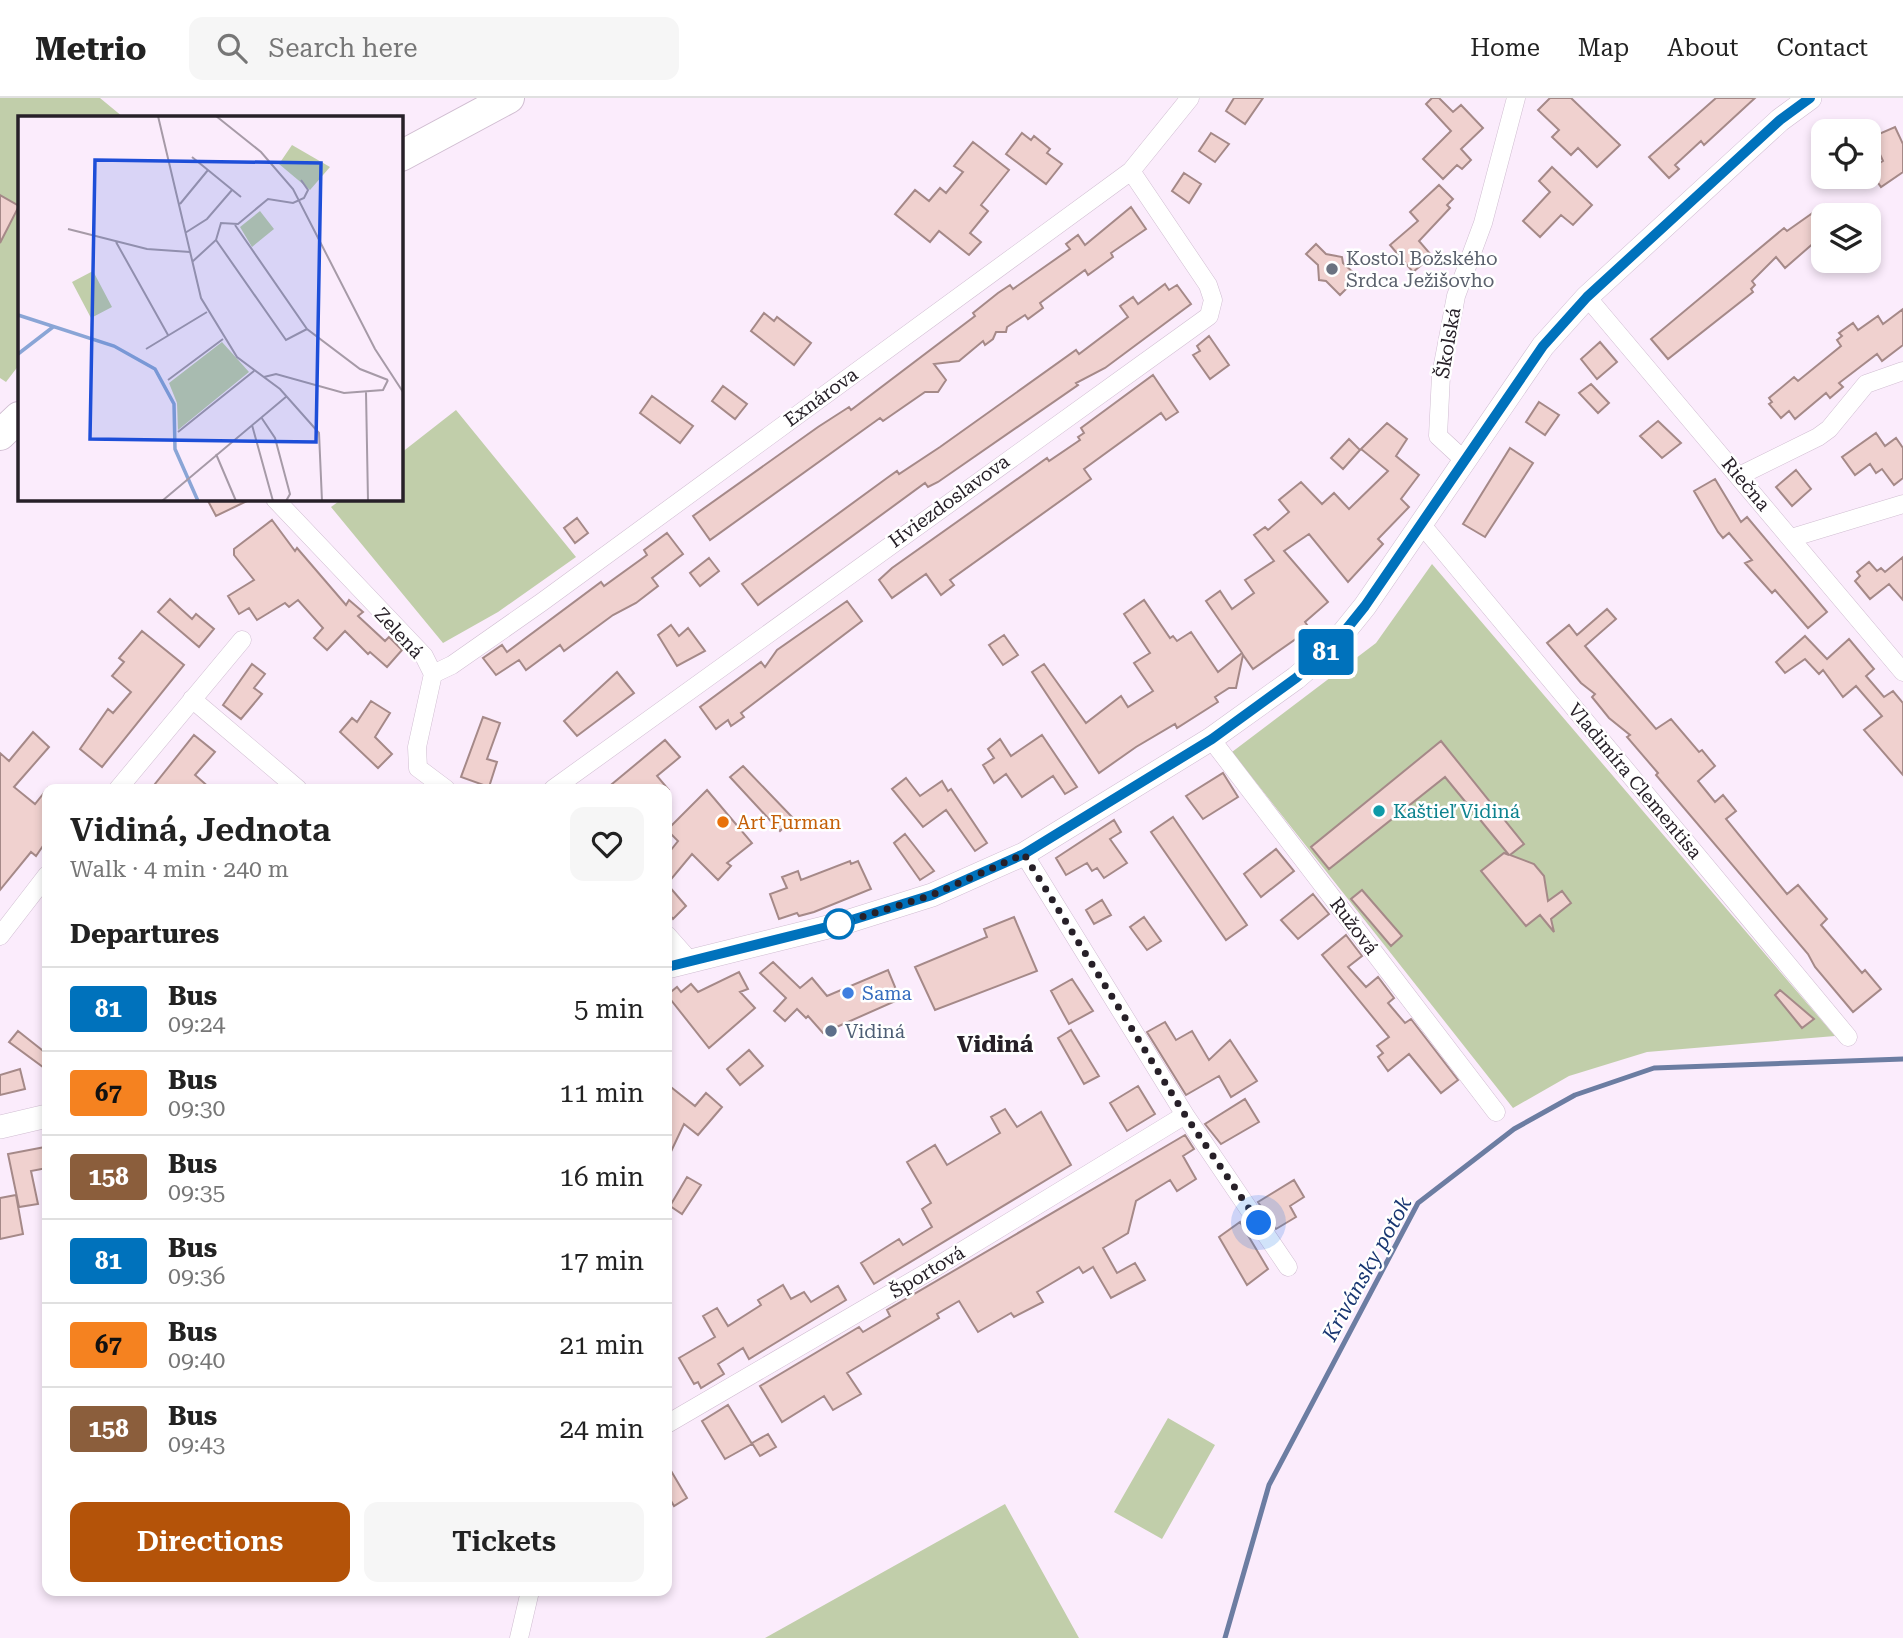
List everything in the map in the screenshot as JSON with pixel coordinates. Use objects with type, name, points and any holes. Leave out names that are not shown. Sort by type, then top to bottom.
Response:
[{"type":"main road","points":[[402,155],[509,98]]},
{"type":"main road","points":[[0,435],[18,418]]},
{"type":"street","name":"Exnárova","points":[[433,674],[452,665],[542,602],[1131,170],[1190,98]]},
{"type":"street","name":"Školská","points":[[1465,461],[1438,436],[1441,375],[1456,296],[1483,223],[1516,98]]},
{"type":"street","points":[[672,966],[839,924],[932,895],[1024,854],[1212,739],[1296,678],[1332,647],[1365,606],[1543,346],[1587,297],[1780,120],[1810,98]]},
{"type":"street","name":"Hviezdoslavova","points":[[560,784],[1209,316],[1213,300],[1208,285],[1131,170]]},
{"type":"street","name":"Riečna","points":[[1587,297],[1903,672]]},
{"type":"street","points":[[1739,476],[1818,437],[1829,429],[1866,384],[1903,371]]},
{"type":"street","name":"Zelená","points":[[276,500],[424,656],[433,674],[417,747],[418,768],[439,784]]},
{"type":"street","points":[[1791,538],[1903,504]]},
{"type":"street","name":"Vladimíra Clementisa","points":[[1422,525],[1848,1037]]},
{"type":"street","points":[[122,784],[242,640]]},
{"type":"street","points":[[192,699],[292,784]]},
{"type":"street","name":"Ružová","points":[[1212,739],[1496,1112]]},
{"type":"street","points":[[1024,854],[1185,1115],[1288,1267]]},
{"type":"street","points":[[0,936],[42,881]]},
{"type":"street","points":[[672,940],[690,961]]},
{"type":"street","name":"Športová","points":[[672,1421],[926,1273],[1185,1115]]},
{"type":"street","points":[[0,1127],[42,1117]]},
{"type":"street","points":[[519,1638],[529,1596]]},
{"type":"green space","points":[[0,98],[100,98],[122,116],[18,116],[18,366],[6,382],[0,378]]},
{"type":"green space","points":[[456,410],[576,557],[498,612],[443,643],[331,507],[341,500],[402,500],[402,452]]},
{"type":"green space","points":[[1432,564],[1835,1036],[1647,1052],[1569,1076],[1513,1108],[1232,752],[1376,643]]},
{"type":"green space","points":[[1168,1418],[1215,1445],[1162,1539],[1114,1512]]},
{"type":"green space","points":[[1005,1504],[1079,1638],[765,1638]]},
{"type":"building","points":[[1234,98],[1263,98],[1245,124],[1226,111]]},
{"type":"building","points":[[1432,98],[1439,98],[1453,112],[1461,105],[1483,128],[1461,149],[1471,160],[1462,169],[1457,165],[1443,179],[1423,159],[1451,131],[1426,104]]},
{"type":"building","points":[[1550,98],[1571,98],[1620,145],[1597,167],[1578,148],[1571,155],[1552,137],[1559,130],[1538,110]]},
{"type":"building","points":[[1716,98],[1755,98],[1704,145],[1701,141],[1675,165],[1679,169],[1669,178],[1649,157]]},
{"type":"building","points":[[1895,127],[1903,144],[1903,172],[1881,187],[1883,161],[1881,133]]},
{"type":"building","points":[[1022,133],[1031,140],[1034,136],[1050,149],[1047,153],[1062,164],[1046,184],[1006,154]]},
{"type":"building","points":[[1211,133],[1229,144],[1215,162],[1199,151]]},
{"type":"building","points":[[973,142],[1009,170],[981,205],[988,211],[970,233],[981,242],[969,255],[939,231],[930,242],[895,214],[915,190],[929,201],[940,188],[946,193],[963,172],[954,166]]},
{"type":"building","points":[[1552,167],[1592,205],[1573,225],[1561,215],[1540,237],[1523,221],[1550,192],[1539,181]]},
{"type":"building","points":[[1184,173],[1201,184],[1189,203],[1172,191]]},
{"type":"building","points":[[1439,185],[1453,199],[1447,205],[1450,208],[1419,241],[1432,256],[1413,272],[1390,245],[1418,221],[1410,212]]},
{"type":"building","points":[[0,195],[18,208],[0,243]]},
{"type":"building","points":[[1131,207],[1146,229],[1111,253],[1113,257],[1088,275],[1085,270],[1040,303],[1043,308],[1028,319],[1025,315],[1007,327],[1006,332],[996,332],[993,339],[985,345],[983,341],[959,361],[934,364],[946,380],[938,392],[925,392],[883,421],[880,418],[710,540],[693,516],[818,427],[849,407],[851,410],[975,316],[973,313],[998,293],[1010,285],[1013,289],[1070,249],[1066,244],[1078,235],[1085,245]]},
{"type":"building","points":[[1811,214],[1811,245],[1785,268],[1776,257],[1752,281],[1755,285],[1751,289],[1753,292],[1668,359],[1651,339],[1784,228],[1787,231]]},
{"type":"building","name":"Kostol Božského Srdca Ježišovho","points":[[1316,244],[1326,254],[1342,257],[1343,263],[1358,277],[1340,295],[1326,281],[1319,280],[1318,265],[1306,254]]},
{"type":"building","points":[[1165,284],[1169,290],[1177,285],[1191,304],[1105,368],[1076,383],[1078,385],[938,482],[928,487],[925,483],[758,605],[742,584],[897,471],[899,474],[940,447],[1076,350],[1079,354],[1128,317],[1120,306],[1133,297],[1138,304]]},
{"type":"building","points":[[1903,309],[1903,345],[1882,361],[1877,354],[1839,383],[1843,387],[1830,398],[1826,393],[1795,419],[1789,411],[1781,418],[1769,404],[1772,402],[1769,398],[1794,377],[1798,381],[1841,346],[1837,340],[1842,336],[1839,333],[1853,323],[1858,330],[1878,316],[1883,324]]},
{"type":"building","points":[[764,313],[774,321],[777,317],[811,343],[794,365],[751,331]]},
{"type":"building","points":[[1209,336],[1229,365],[1210,379],[1193,355],[1200,351],[1197,346]]},
{"type":"building","points":[[1600,342],[1617,362],[1597,379],[1581,359]]},
{"type":"building","points":[[1153,375],[1178,412],[1166,420],[1161,413],[1084,469],[1091,479],[950,580],[954,585],[941,595],[926,574],[892,598],[879,580],[892,568],[1047,458],[1049,461],[1080,440],[1078,437],[1084,433],[1081,428]]},
{"type":"building","points":[[1591,384],[1609,403],[1598,413],[1579,393]]},
{"type":"building","points":[[723,386],[747,404],[735,419],[712,401]]},
{"type":"building","points":[[652,396],[693,426],[680,443],[640,413]]},
{"type":"building","points":[[1539,402],[1559,415],[1545,435],[1526,422]]},
{"type":"building","points":[[1658,421],[1681,443],[1662,458],[1640,436]]},
{"type":"building","points":[[1387,423],[1407,439],[1396,456],[1419,475],[1401,499],[1409,507],[1378,539],[1383,544],[1348,582],[1309,534],[1284,551],[1328,602],[1305,622],[1310,629],[1253,669],[1243,655],[1236,688],[1229,688],[1215,697],[1218,702],[1177,728],[1175,724],[1136,747],[1099,773],[1032,672],[1044,664],[1086,723],[1121,696],[1128,707],[1153,691],[1134,663],[1150,653],[1124,614],[1144,600],[1170,638],[1173,636],[1177,641],[1191,632],[1218,672],[1242,653],[1206,601],[1220,591],[1232,609],[1254,593],[1245,580],[1274,561],[1254,535],[1265,527],[1268,530],[1289,512],[1279,500],[1301,482],[1322,504],[1334,493],[1349,509],[1388,471],[1361,449]]},
{"type":"building","points":[[1876,433],[1885,446],[1896,438],[1903,448],[1903,478],[1894,485],[1882,469],[1876,473],[1870,464],[1855,475],[1842,457]]},
{"type":"building","points":[[1349,439],[1360,450],[1343,469],[1331,458]]},
{"type":"building","points":[[1510,448],[1533,463],[1485,537],[1463,524]]},
{"type":"building","points":[[1796,470],[1811,489],[1792,506],[1776,487]]},
{"type":"building","points":[[1715,479],[1741,522],[1747,517],[1827,612],[1808,628],[1775,590],[1772,593],[1745,563],[1752,560],[1729,533],[1723,538],[1718,532],[1694,491]]},
{"type":"building","points":[[208,500],[249,500],[216,516]]},
{"type":"building","points":[[577,518],[588,533],[575,543],[564,528]]},
{"type":"building","points":[[272,520],[295,551],[297,548],[346,605],[349,600],[363,612],[358,616],[385,641],[389,637],[402,650],[387,667],[370,652],[368,654],[345,631],[327,650],[314,638],[323,628],[298,600],[289,607],[285,603],[257,620],[249,608],[239,614],[228,596],[254,580],[234,555],[234,549]]},
{"type":"building","points":[[667,533],[683,554],[652,578],[658,586],[636,603],[613,615],[564,651],[560,645],[526,670],[519,660],[496,675],[483,658],[502,645],[507,652],[601,582],[604,586],[647,555],[644,550]]},
{"type":"building","points":[[1903,557],[1903,600],[1889,584],[1870,599],[1855,581],[1860,576],[1857,572],[1869,562],[1877,571],[1881,568],[1885,572]]},
{"type":"building","points":[[709,558],[719,571],[700,586],[690,573]]},
{"type":"building","points":[[170,599],[192,619],[196,614],[214,629],[199,647],[158,612]]},
{"type":"building","points":[[847,601],[862,621],[741,713],[744,717],[731,726],[728,720],[716,729],[700,707],[761,662],[765,667],[777,650]]},
{"type":"building","points":[[1607,609],[1616,619],[1585,646],[1656,729],[1671,719],[1699,752],[1702,750],[1715,766],[1698,781],[1715,802],[1723,795],[1736,811],[1726,819],[1787,894],[1798,885],[1827,919],[1821,925],[1862,973],[1865,970],[1881,989],[1853,1012],[1815,967],[1808,954],[1656,775],[1658,773],[1627,737],[1630,735],[1609,718],[1592,697],[1595,694],[1581,683],[1547,643],[1569,625],[1577,635]]},
{"type":"building","points":[[671,625],[679,636],[688,628],[705,651],[677,666],[658,635]]},
{"type":"building","points":[[142,631],[184,665],[102,767],[80,749],[108,709],[113,713],[131,692],[112,676],[124,662],[119,658]]},
{"type":"building","points":[[1004,635],[1018,655],[1003,665],[989,645]]},
{"type":"building","points":[[1805,636],[1827,659],[1849,639],[1874,669],[1866,676],[1884,697],[1893,691],[1903,703],[1903,775],[1864,730],[1882,716],[1856,686],[1843,697],[1823,670],[1819,674],[1805,659],[1785,673],[1776,662]]},
{"type":"building","points":[[252,664],[265,674],[254,688],[262,694],[241,719],[223,705]]},
{"type":"building","points":[[617,672],[634,693],[577,736],[564,721]]},
{"type":"building","points":[[371,701],[390,713],[375,737],[392,754],[378,768],[340,732],[352,718],[357,722]]},
{"type":"building","points":[[483,717],[500,723],[487,759],[497,762],[490,784],[481,784],[461,777]]},
{"type":"building","points":[[33,732],[49,747],[14,787],[35,804],[42,795],[42,847],[36,856],[31,852],[0,890],[0,753],[9,761]]},
{"type":"building","points":[[194,735],[215,752],[195,775],[205,784],[155,784]]},
{"type":"building","points":[[1042,735],[1077,787],[1065,794],[1053,776],[1022,797],[1006,774],[994,783],[983,765],[994,758],[988,749],[1000,739],[1011,756]]},
{"type":"building","points":[[665,740],[680,757],[657,776],[664,784],[612,784]]},
{"type":"building","name":"Kaštieľ Vidiná","points":[[1441,741],[1524,844],[1510,855],[1534,864],[1544,876],[1548,901],[1562,891],[1571,903],[1551,919],[1554,932],[1540,915],[1526,926],[1481,871],[1504,853],[1509,855],[1445,777],[1329,869],[1311,847]]},
{"type":"building","points":[[743,766],[793,818],[780,831],[730,777]]},
{"type":"building","points":[[1223,773],[1238,797],[1203,819],[1186,796]]},
{"type":"building","points":[[906,778],[920,796],[942,781],[948,791],[951,789],[987,843],[975,851],[946,810],[923,827],[892,789]]},
{"type":"building","points":[[707,790],[752,843],[727,863],[731,866],[718,880],[692,854],[672,878],[672,849],[678,841],[672,835],[672,825]]},
{"type":"building","points":[[1173,817],[1247,925],[1226,940],[1151,832]]},
{"type":"building","points":[[1114,820],[1121,832],[1110,839],[1127,863],[1104,878],[1097,868],[1092,871],[1087,863],[1066,875],[1056,858]]},
{"type":"building","points":[[905,834],[934,871],[920,880],[894,843]]},
{"type":"building","points":[[1276,849],[1294,871],[1261,897],[1244,874]]},
{"type":"building","points":[[850,861],[851,864],[858,861],[871,889],[814,912],[799,916],[797,913],[779,919],[770,894],[787,888],[782,877],[798,871],[801,880]]},
{"type":"building","points":[[672,890],[686,906],[672,918]]},
{"type":"building","points":[[1362,890],[1402,936],[1391,946],[1351,899]]},
{"type":"building","points":[[1313,894],[1329,914],[1298,939],[1281,920]]},
{"type":"building","points":[[1102,900],[1111,915],[1094,924],[1086,910]]},
{"type":"building","points":[[1014,917],[1037,971],[935,1010],[915,967],[987,937],[984,929]]},
{"type":"building","points":[[1144,917],[1161,941],[1147,950],[1130,927]]},
{"type":"building","points":[[1346,935],[1362,956],[1348,967],[1366,987],[1378,977],[1394,998],[1388,1003],[1405,1023],[1411,1019],[1458,1080],[1441,1093],[1409,1054],[1388,1071],[1378,1057],[1383,1053],[1377,1046],[1389,1037],[1322,955]]},
{"type":"building","points":[[773,962],[800,988],[812,978],[827,996],[888,970],[900,999],[823,1033],[808,1016],[806,1018],[797,1009],[785,1021],[774,1011],[786,998],[760,973]]},
{"type":"building","points":[[739,972],[748,989],[740,992],[755,1008],[709,1048],[672,1001],[672,991],[677,987],[681,992],[691,984],[698,992]]},
{"type":"building","points":[[1072,979],[1093,1011],[1069,1024],[1051,991]]},
{"type":"building","points":[[1780,990],[1814,1019],[1802,1028],[1775,995]]},
{"type":"building","points":[[1165,1022],[1176,1040],[1192,1031],[1209,1060],[1230,1040],[1257,1081],[1231,1097],[1219,1076],[1186,1095],[1147,1032]]},
{"type":"building","points":[[1071,1030],[1099,1076],[1084,1084],[1058,1038]]},
{"type":"building","points":[[18,1031],[42,1050],[42,1066],[9,1042]]},
{"type":"building","points":[[749,1050],[763,1066],[740,1085],[727,1069]]},
{"type":"building","points":[[20,1069],[25,1089],[0,1095],[0,1075]]},
{"type":"building","points":[[1138,1086],[1155,1114],[1127,1131],[1110,1103]]},
{"type":"building","points":[[672,1088],[695,1106],[706,1093],[722,1107],[698,1135],[684,1124],[672,1149]]},
{"type":"building","points":[[1245,1099],[1259,1122],[1221,1144],[1205,1124]]},
{"type":"building","points":[[1005,1109],[1017,1127],[1041,1112],[1071,1165],[874,1284],[861,1263],[899,1239],[903,1245],[932,1227],[922,1209],[931,1203],[907,1162],[935,1145],[947,1165],[1000,1133],[991,1117]]},
{"type":"building","points":[[1185,1135],[1194,1149],[1183,1156],[1196,1179],[1177,1191],[1170,1180],[1136,1201],[1128,1233],[1103,1248],[1117,1273],[1135,1263],[1145,1280],[1111,1298],[1093,1267],[1083,1273],[1079,1267],[1037,1292],[1043,1302],[1014,1317],[1011,1313],[978,1332],[959,1301],[937,1314],[939,1318],[847,1373],[861,1394],[833,1410],[824,1396],[782,1422],[760,1386],[859,1327],[863,1332],[890,1316],[887,1310]]},
{"type":"building","points":[[42,1148],[42,1169],[31,1171],[38,1204],[19,1207],[8,1154]]},
{"type":"building","points":[[687,1177],[701,1185],[682,1214],[672,1207],[672,1203]]},
{"type":"building","points":[[1294,1180],[1304,1197],[1290,1206],[1296,1217],[1276,1229],[1258,1202]]},
{"type":"building","points":[[16,1195],[23,1234],[0,1239],[0,1198]]},
{"type":"building","points":[[1240,1222],[1268,1269],[1247,1285],[1219,1237]]},
{"type":"building","points":[[783,1285],[791,1299],[804,1292],[811,1302],[838,1286],[846,1300],[749,1359],[743,1348],[718,1364],[724,1374],[701,1388],[698,1382],[694,1384],[679,1358],[715,1337],[703,1316],[717,1308],[728,1326],[761,1305],[758,1300]]},
{"type":"building","points":[[728,1405],[752,1444],[725,1459],[702,1421]]},
{"type":"building","points":[[768,1434],[776,1447],[760,1456],[752,1443]]},
{"type":"building","points":[[672,1472],[687,1498],[674,1506],[672,1503]]},
{"type":"waterway","name":"Krivánsky potok","points":[[1225,1638],[1269,1485],[1418,1203],[1514,1129],[1575,1095],[1654,1068],[1903,1059]]},
{"type":"bus line","name":"81","points":[[672,966],[839,924],[932,895],[1024,854],[1212,739],[1296,678],[1332,647],[1365,606],[1543,346],[1587,297],[1780,120],[1810,98]]},
{"type":"place","name":"Kostol Božského Srdca Ježišovho","points":[[1332,269]]},
{"type":"place","name":"Kaštieľ Vidiná","points":[[1379,811]]},
{"type":"place","name":"Art Furman","points":[[723,822]]},
{"type":"place","name":"Sama","points":[[848,993]]},
{"type":"place","name":"Vidiná","points":[[831,1031]]},
{"type":"district","name":"Vidiná","points":[[995,1044]]},
{"type":"route","points":[[839,924],[932,895],[1024,854],[1088,962],[1185,1115],[1259,1223]]}]
